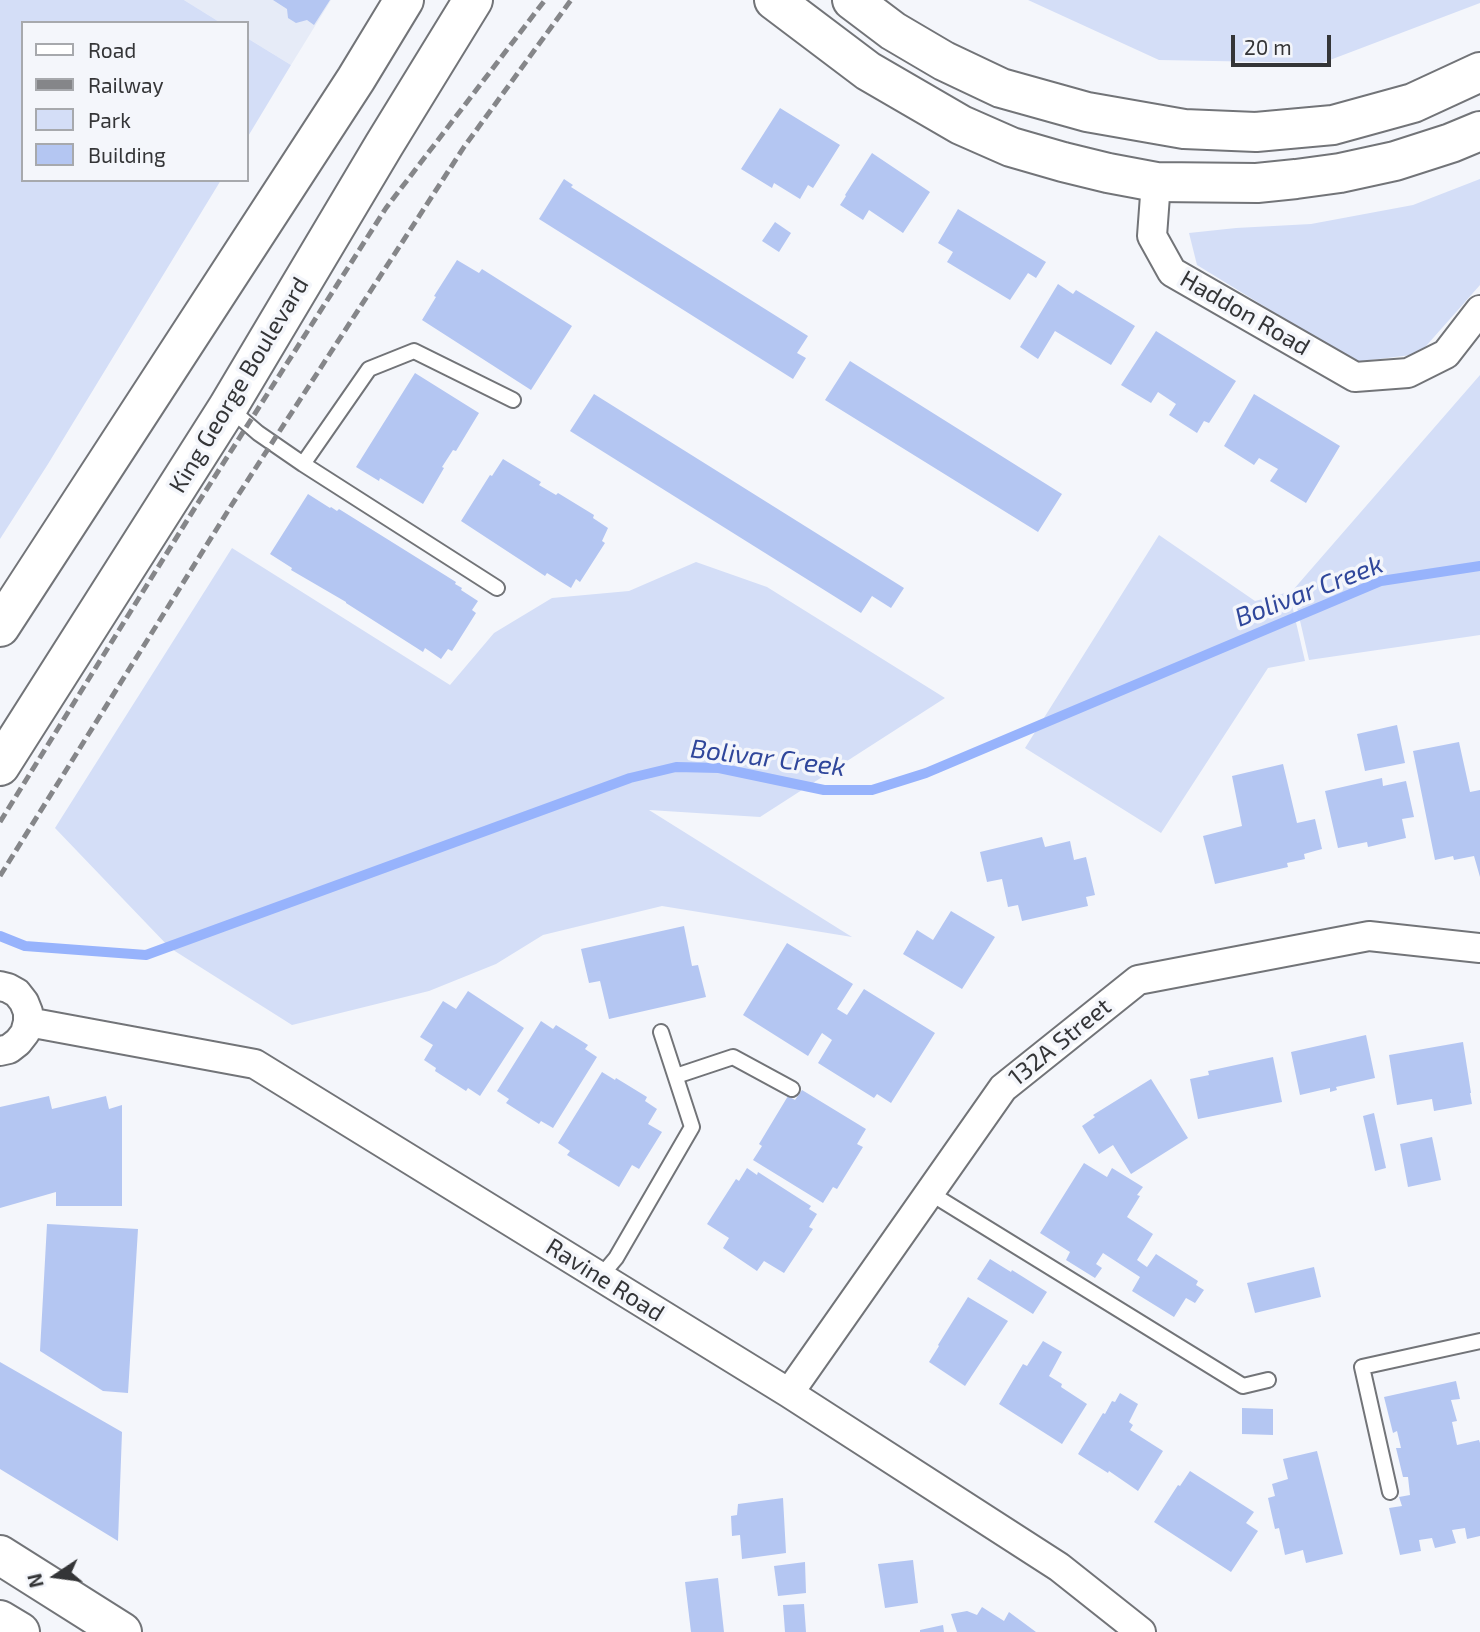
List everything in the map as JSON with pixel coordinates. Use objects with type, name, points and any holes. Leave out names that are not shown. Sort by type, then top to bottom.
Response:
[{"type":"main road","points":[[0,627],[356,79],[404,0]]},
{"type":"main road","name":"King George Boulevard","points":[[0,766],[228,407],[473,0]]},
{"type":"main road","points":[[774,0],[868,71],[961,125],[1011,147],[1108,173],[1156,182],[1257,183],[1340,173],[1395,162],[1451,144],[1480,131]]},
{"type":"main road","points":[[852,0],[893,31],[944,61],[1001,88],[1087,112],[1184,129],[1256,132],[1333,125],[1413,103],[1480,72]]},
{"type":"main road","points":[[0,1555],[122,1632]]},
{"type":"main road","points":[[0,1620],[20,1632]]},
{"type":"street","name":"Haddon Road","points":[[1156,182],[1152,236],[1172,271],[1354,377],[1408,373],[1446,354],[1480,310]]},
{"type":"street","name":"132A Street","points":[[789,1393],[1003,1088],[1138,980],[1369,936],[1480,948]]},
{"type":"street","points":[[0,986],[17,993],[28,1012],[25,1033],[9,1049],[0,1051]]},
{"type":"street","name":"Ravine Road","points":[[28,1022],[255,1064],[789,1393],[1059,1567],[1141,1632]]},
{"type":"lane","points":[[303,464],[369,369],[414,351],[513,400]]},
{"type":"lane","points":[[228,407],[258,433],[303,464],[497,588]]},
{"type":"lane","points":[[600,1277],[616,1258],[692,1127],[661,1032]]},
{"type":"lane","points":[[676,1076],[733,1057],[792,1089]]},
{"type":"lane","points":[[930,1193],[1243,1386],[1268,1380]]},
{"type":"lane","points":[[1390,1492],[1362,1367],[1480,1341]]},
{"type":"shaded area","points":[[184,0],[331,0],[291,65],[248,39],[248,21],[218,21]]},
{"type":"green space","points":[[0,0],[184,0],[218,21],[21,21],[21,182],[220,182],[0,539]]},
{"type":"green space","points":[[1028,0],[1480,0],[1480,3],[1322,63],[1159,60]]},
{"type":"green space","points":[[248,39],[291,65],[248,136]]},
{"type":"green space","points":[[1480,179],[1480,285],[1419,354],[1355,362],[1197,265],[1189,233],[1311,224],[1413,205]]},
{"type":"green space","points":[[1480,375],[1480,635],[1309,660],[1293,590]]},
{"type":"green space","points":[[1159,535],[1255,601],[1289,592],[1305,661],[1268,668],[1161,833],[1025,748]]},
{"type":"green space","points":[[232,548],[450,685],[494,633],[552,598],[629,591],[696,562],[767,587],[945,698],[760,817],[649,810],[852,937],[662,906],[543,935],[496,964],[429,991],[292,1025],[170,948],[55,828]]},
{"type":"building","points":[[273,0],[330,0],[314,25],[307,20],[296,23],[288,18],[287,9]]},
{"type":"building","points":[[780,108],[840,145],[813,188],[808,185],[800,199],[774,183],[772,188],[741,169]]},
{"type":"building","points":[[872,153],[930,192],[903,233],[869,210],[863,220],[840,205]]},
{"type":"building","points":[[564,179],[573,185],[571,187],[808,336],[797,353],[806,358],[793,379],[539,219]]},
{"type":"building","points":[[958,209],[1046,262],[1036,278],[1028,273],[1010,300],[947,262],[953,252],[938,243]]},
{"type":"building","points":[[775,222],[791,233],[779,252],[762,241]]},
{"type":"building","points":[[457,260],[479,273],[482,269],[572,326],[531,390],[422,320]]},
{"type":"building","points":[[1058,284],[1073,294],[1076,290],[1135,326],[1111,365],[1055,331],[1038,359],[1020,347]]},
{"type":"building","points":[[1156,331],[1236,381],[1209,423],[1204,421],[1197,433],[1169,415],[1176,404],[1158,392],[1151,403],[1121,385]]},
{"type":"building","points":[[850,361],[1062,494],[1038,532],[825,400]]},
{"type":"building","points":[[415,373],[479,413],[456,451],[453,450],[442,467],[444,468],[423,504],[356,467]]},
{"type":"building","points":[[594,394],[904,588],[891,608],[872,596],[861,613],[570,431]]},
{"type":"building","points":[[1254,394],[1340,446],[1306,503],[1270,481],[1278,469],[1259,458],[1254,465],[1224,446]]},
{"type":"building","points":[[503,459],[541,482],[539,485],[594,515],[593,518],[608,528],[602,541],[605,543],[580,582],[576,579],[571,588],[547,573],[545,576],[461,521]]},
{"type":"building","points":[[308,494],[330,508],[337,511],[339,509],[456,582],[461,590],[478,601],[472,610],[476,613],[452,651],[448,649],[441,659],[425,648],[423,652],[291,570],[292,568],[270,554]]},
{"type":"building","points":[[1397,725],[1405,763],[1365,771],[1357,734]]},
{"type":"building","points":[[1459,742],[1470,792],[1480,790],[1480,877],[1474,856],[1454,860],[1453,856],[1435,860],[1413,751]]},
{"type":"building","points":[[1283,764],[1297,823],[1315,819],[1322,849],[1304,854],[1305,859],[1287,863],[1288,867],[1215,884],[1203,836],[1242,826],[1232,776]]},
{"type":"building","points":[[1382,778],[1383,786],[1406,781],[1414,817],[1402,819],[1406,838],[1368,847],[1367,842],[1338,848],[1325,791]]},
{"type":"building","points":[[1042,837],[1045,847],[1070,841],[1074,860],[1086,857],[1095,895],[1086,897],[1088,906],[1022,921],[1018,905],[1008,907],[1002,879],[987,882],[980,852]]},
{"type":"building","points":[[951,911],[995,937],[962,989],[903,954],[917,930],[933,940]]},
{"type":"building","points":[[684,926],[692,966],[698,965],[706,997],[609,1019],[600,981],[589,983],[581,949]]},
{"type":"building","points":[[787,943],[853,984],[837,1009],[847,1015],[864,989],[935,1033],[891,1103],[877,1094],[874,1098],[818,1063],[832,1040],[822,1033],[808,1056],[743,1015]]},
{"type":"building","points":[[468,991],[524,1028],[480,1096],[468,1088],[466,1091],[435,1071],[436,1068],[424,1060],[433,1045],[420,1037],[443,1001],[456,1009]]},
{"type":"building","points":[[541,1021],[553,1029],[556,1025],[588,1045],[585,1049],[597,1057],[553,1128],[541,1121],[539,1124],[506,1103],[509,1099],[497,1091]]},
{"type":"building","points":[[1366,1035],[1375,1078],[1336,1087],[1337,1090],[1330,1092],[1330,1088],[1300,1095],[1291,1052]]},
{"type":"building","points":[[1463,1042],[1472,1104],[1434,1111],[1432,1099],[1397,1105],[1389,1055]]},
{"type":"building","points":[[1273,1057],[1282,1102],[1198,1119],[1190,1079],[1209,1075],[1208,1071]]},
{"type":"building","points":[[602,1072],[647,1097],[645,1101],[657,1109],[648,1124],[662,1132],[639,1169],[632,1165],[619,1187],[567,1155],[570,1151],[558,1143]]},
{"type":"building","points":[[1151,1079],[1188,1138],[1131,1174],[1113,1145],[1099,1154],[1082,1126],[1095,1117],[1093,1115]]},
{"type":"building","points":[[802,1090],[866,1129],[857,1144],[863,1147],[837,1189],[833,1187],[823,1203],[753,1160],[762,1146],[759,1144],[788,1096],[795,1100]]},
{"type":"building","points":[[49,1096],[52,1109],[106,1096],[109,1109],[122,1105],[122,1206],[56,1206],[56,1192],[0,1208],[0,1107]]},
{"type":"building","points":[[1374,1113],[1386,1168],[1375,1171],[1363,1116]]},
{"type":"building","points":[[1432,1137],[1441,1180],[1408,1187],[1400,1144]]},
{"type":"building","points":[[1084,1163],[1107,1177],[1112,1168],[1143,1187],[1127,1217],[1153,1234],[1137,1260],[1147,1267],[1156,1254],[1198,1281],[1196,1285],[1204,1290],[1195,1303],[1186,1298],[1174,1317],[1132,1291],[1140,1277],[1103,1253],[1096,1264],[1102,1268],[1095,1278],[1066,1260],[1070,1252],[1040,1233]]},
{"type":"building","points":[[747,1168],[757,1175],[758,1172],[811,1206],[809,1209],[817,1214],[809,1227],[813,1229],[784,1273],[764,1261],[757,1271],[723,1248],[729,1238],[707,1224],[736,1179],[739,1181]]},
{"type":"building","points":[[47,1224],[138,1229],[128,1393],[103,1391],[40,1351]]},
{"type":"building","points":[[990,1259],[1047,1292],[1033,1314],[977,1279]]},
{"type":"building","points":[[1314,1267],[1321,1297],[1255,1313],[1247,1283]]},
{"type":"building","points":[[968,1297],[1008,1321],[965,1386],[929,1362]]},
{"type":"building","points":[[1043,1341],[1062,1352],[1049,1376],[1087,1404],[1062,1444],[999,1404],[1023,1364],[1027,1366]]},
{"type":"building","points":[[0,1362],[122,1432],[118,1541],[0,1469]]},
{"type":"building","points":[[1456,1381],[1460,1399],[1451,1400],[1457,1421],[1452,1422],[1457,1445],[1479,1440],[1480,1443],[1480,1536],[1467,1539],[1465,1528],[1452,1530],[1456,1543],[1435,1548],[1432,1538],[1419,1540],[1421,1551],[1400,1555],[1389,1508],[1402,1506],[1399,1497],[1410,1495],[1408,1477],[1403,1477],[1396,1448],[1401,1448],[1397,1431],[1393,1433],[1384,1397]]},
{"type":"building","points":[[1120,1393],[1138,1404],[1129,1422],[1133,1425],[1130,1430],[1163,1451],[1138,1491],[1078,1454],[1103,1413],[1105,1414]]},
{"type":"building","points":[[1242,1408],[1273,1409],[1273,1435],[1242,1434]]},
{"type":"building","points":[[1317,1451],[1343,1554],[1306,1563],[1303,1550],[1285,1555],[1279,1528],[1275,1529],[1268,1498],[1275,1496],[1272,1484],[1288,1479],[1283,1459]]},
{"type":"building","points":[[1190,1471],[1254,1512],[1246,1523],[1258,1531],[1231,1572],[1154,1522]]},
{"type":"building","points":[[783,1498],[786,1553],[742,1559],[740,1535],[732,1536],[731,1516],[737,1515],[738,1504]]},
{"type":"building","points":[[913,1560],[918,1603],[885,1608],[878,1564]]},
{"type":"building","points":[[805,1562],[806,1593],[778,1596],[774,1566]]},
{"type":"building","points":[[718,1578],[724,1632],[691,1632],[685,1582]]},
{"type":"building","points":[[804,1604],[806,1632],[785,1632],[783,1605]]},
{"type":"building","points":[[982,1607],[1004,1621],[1009,1612],[1036,1632],[957,1632],[951,1614],[967,1611],[977,1615]]},
{"type":"building","points":[[943,1625],[944,1632],[920,1632],[920,1630]]},
{"type":"waterway","name":"Bolivar Creek","points":[[0,936],[25,946],[146,955],[630,778],[676,767],[719,768],[824,790],[872,790],[926,773],[1381,581],[1480,566]]},
{"type":"railway","points":[[0,822],[196,506],[386,208],[545,0]]},
{"type":"railway","points":[[0,876],[231,506],[464,147],[571,0]]}]
